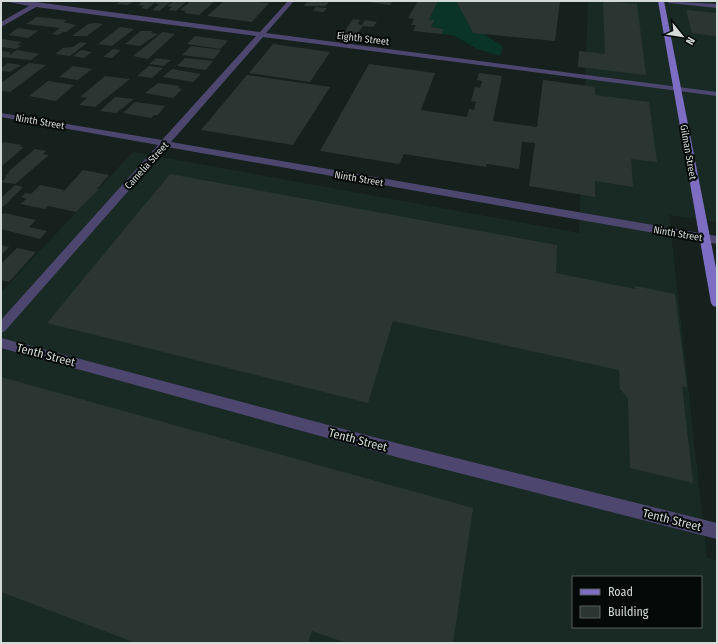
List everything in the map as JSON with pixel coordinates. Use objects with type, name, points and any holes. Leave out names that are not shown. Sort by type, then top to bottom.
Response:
[{"type":"main road","name":"Gilman Street","points":[[661,1],[717,303]]},
{"type":"street","name":"Eighth Street","points":[[7,1],[37,3],[717,94]]},
{"type":"street","name":"Camelia Street","points":[[1,328],[290,1]]},
{"type":"street","points":[[669,1],[717,6]]},
{"type":"street","points":[[1,25],[37,3]]},
{"type":"street","name":"Ninth Street","points":[[1,115],[717,240]]},
{"type":"street","name":"Tenth Street","points":[[1,342],[400,452],[717,531]]},
{"type":"shaded area","points":[[588,1],[717,1],[717,222],[669,215],[707,558],[717,561],[717,643],[1,643],[1,292],[133,152],[579,233]]},
{"type":"green space","points":[[438,1],[456,1],[473,33],[482,33],[503,47],[500,56],[477,49],[455,36],[442,34],[444,29],[431,27],[434,21],[429,20]]},
{"type":"building","points":[[121,1],[134,1],[128,5],[117,4]]},
{"type":"building","points":[[143,1],[157,1],[147,9],[141,8],[144,6],[138,5]]},
{"type":"building","points":[[158,1],[172,1],[159,11],[152,10],[159,4],[155,4]]},
{"type":"building","points":[[174,1],[187,1],[176,11],[168,10],[172,7],[167,6]]},
{"type":"building","points":[[191,1],[215,1],[199,15],[184,13],[186,11],[180,10]]},
{"type":"building","points":[[224,1],[269,3],[252,22],[207,16]]},
{"type":"building","points":[[308,1],[329,1],[326,6],[304,6]]},
{"type":"building","points":[[361,1],[393,1],[390,5]]},
{"type":"building","points":[[418,1],[438,1],[429,20],[434,20],[431,27],[444,29],[442,34],[413,31],[416,25],[411,25],[414,19],[408,18]]},
{"type":"building","points":[[456,1],[560,1],[555,41],[473,33]]},
{"type":"building","points":[[603,1],[637,4],[646,75],[578,67],[579,51],[605,54]]},
{"type":"building","points":[[316,7],[327,8],[324,12],[313,11]]},
{"type":"building","points":[[686,10],[717,13],[717,41],[715,36],[692,33]]},
{"type":"building","points":[[37,17],[68,20],[63,22],[76,25],[66,32],[58,35],[52,34],[60,28],[26,24]]},
{"type":"building","points":[[353,19],[360,20],[358,24],[362,25],[365,20],[377,22],[373,27],[363,26],[356,36],[342,35]]},
{"type":"building","points":[[88,24],[103,24],[87,36],[72,36]]},
{"type":"building","points":[[120,27],[134,29],[112,46],[98,44]]},
{"type":"building","points":[[18,28],[38,31],[28,38],[8,35]]},
{"type":"building","points":[[141,31],[153,31],[151,33],[158,34],[140,46],[125,44]]},
{"type":"building","points":[[163,32],[175,34],[148,59],[133,56]]},
{"type":"building","points":[[195,36],[228,41],[220,49],[187,44]]},
{"type":"building","points":[[2,39],[22,42],[17,45],[22,45],[16,49],[1,47]]},
{"type":"building","points":[[80,42],[87,43],[70,56],[55,54],[63,48],[73,47]]},
{"type":"building","points":[[273,44],[330,52],[310,82],[249,73]]},
{"type":"building","points":[[191,46],[221,50],[214,59],[182,55]]},
{"type":"building","points":[[113,49],[121,50],[112,58],[103,57]]},
{"type":"building","points":[[17,50],[39,54],[31,60],[1,57],[1,51],[11,52],[9,54],[11,54]]},
{"type":"building","points":[[81,50],[92,52],[84,58],[73,56]]},
{"type":"building","points":[[156,58],[171,60],[164,66],[149,64]]},
{"type":"building","points":[[185,58],[213,61],[206,70],[177,66]]},
{"type":"building","points":[[8,63],[21,65],[10,72],[1,71],[1,68]]},
{"type":"building","points":[[29,63],[46,65],[10,92],[1,91],[1,83]]},
{"type":"building","points":[[369,64],[435,73],[421,110],[467,117],[469,109],[474,110],[476,102],[471,101],[475,87],[480,88],[482,81],[477,80],[479,73],[502,76],[493,121],[537,127],[543,80],[595,87],[595,95],[649,102],[657,162],[631,159],[633,187],[595,181],[595,197],[529,186],[535,143],[522,142],[519,169],[487,164],[486,167],[404,154],[399,164],[320,151]]},
{"type":"building","points":[[73,66],[92,69],[78,80],[59,77]]},
{"type":"building","points":[[149,66],[163,68],[152,78],[137,76]]},
{"type":"building","points":[[172,69],[201,74],[193,82],[163,77]]},
{"type":"building","points":[[247,75],[330,87],[293,145],[201,130]]},
{"type":"building","points":[[105,76],[130,79],[95,107],[79,105],[87,98],[80,97]]},
{"type":"building","points":[[48,81],[74,85],[56,101],[29,96]]},
{"type":"building","points":[[158,83],[180,86],[178,88],[182,89],[173,98],[145,93]]},
{"type":"building","points":[[115,97],[134,99],[116,113],[100,111]]},
{"type":"building","points":[[135,102],[165,106],[158,115],[154,115],[151,118],[123,113]]},
{"type":"building","points":[[4,142],[22,145],[20,147],[24,147],[1,167],[1,144]]},
{"type":"building","points":[[35,149],[46,151],[43,154],[49,155],[15,184],[1,182],[7,177],[5,176],[10,172],[8,172]]},
{"type":"building","points":[[83,170],[109,175],[97,189],[99,189],[76,212],[48,206],[45,209],[20,204],[27,199],[21,197],[26,193],[31,194],[40,185],[64,190],[63,192]]},
{"type":"building","points":[[170,174],[557,245],[556,273],[635,289],[635,286],[675,294],[687,387],[682,386],[693,483],[630,468],[628,398],[620,389],[619,370],[393,321],[368,403],[47,323]]},
{"type":"building","points":[[15,185],[23,187],[3,207],[1,206],[1,200],[3,198],[1,198]]},
{"type":"building","points":[[4,213],[36,220],[29,227],[47,231],[40,239],[1,229],[1,215]]},
{"type":"building","points":[[1,245],[9,247],[1,255]]},
{"type":"building","points":[[17,248],[36,252],[9,282],[1,280],[1,264]]},
{"type":"building","points":[[1,377],[473,508],[453,643],[347,643],[312,631],[308,643],[136,643],[1,592]]}]
